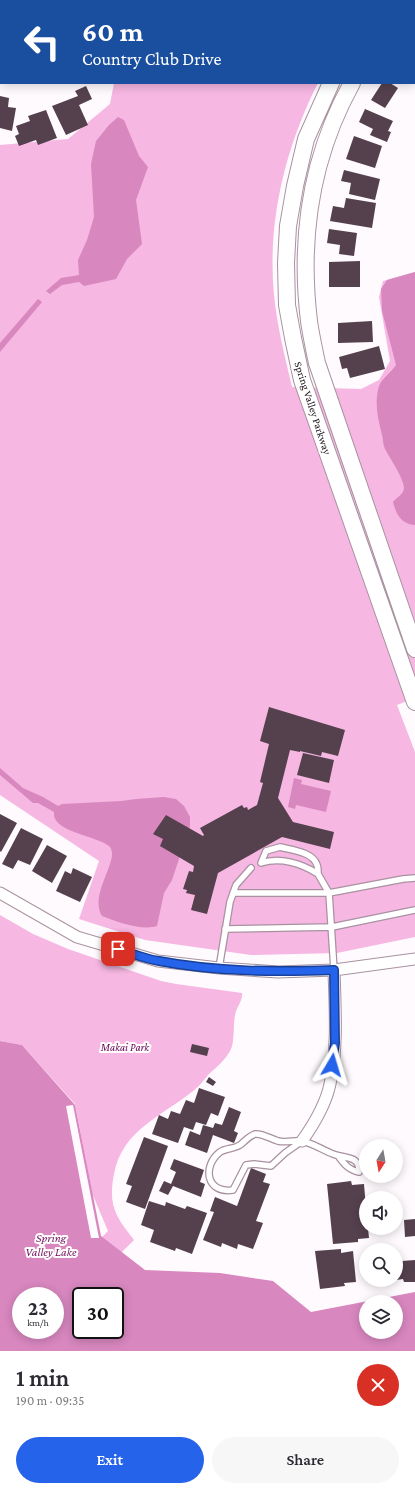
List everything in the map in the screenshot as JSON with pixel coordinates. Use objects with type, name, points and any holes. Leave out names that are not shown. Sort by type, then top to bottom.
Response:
[{"type":"street","name":"Spring Valley Parkway","points":[[330,84],[306,140],[294,186],[288,226],[286,263],[287,305],[302,380],[414,695]]},
{"type":"street","name":"Spring Valley Parkway","points":[[351,84],[344,98],[322,153],[309,209],[305,256],[309,323],[317,363],[415,649]]},
{"type":"street","points":[[0,893],[77,937],[158,961],[219,968],[278,972],[334,970],[415,958]]},
{"type":"street","points":[[302,1141],[316,1120],[330,1084],[335,1043],[334,970]]},
{"type":"lane","points":[[318,874],[310,869],[283,861],[271,860],[261,863],[266,852],[280,847],[302,852],[314,859],[317,865],[318,874],[329,892],[334,970]]},
{"type":"lane","points":[[219,968],[233,892],[236,885],[251,868]]},
{"type":"lane","points":[[233,892],[329,892],[415,878]]},
{"type":"lane","points":[[225,929],[332,927],[415,910]]},
{"type":"lane","points":[[302,1141],[285,1153],[271,1166],[254,1164],[246,1165],[233,1190],[218,1188],[211,1181],[209,1171],[210,1166],[220,1152],[239,1145],[254,1134],[283,1142],[302,1141],[339,1157]]},
{"type":"green space","points":[[114,84],[318,84],[296,133],[288,159],[276,213],[273,240],[275,307],[292,387],[361,389],[379,380],[390,361],[379,297],[383,281],[415,272],[415,698],[397,705],[415,752],[415,937],[337,953],[251,955],[145,940],[79,919],[99,861],[0,795],[0,145],[68,139],[110,104]]},
{"type":"green space","name":"Makai Park","points":[[0,915],[33,934],[68,949],[161,981],[242,993],[235,1015],[232,1048],[226,1057],[200,1085],[145,1125],[134,1135],[125,1146],[118,1159],[112,1185],[113,1202],[118,1217],[134,1240],[116,1258],[102,1237],[108,1231],[92,1193],[75,1104],[22,1045],[0,1041]]},
{"type":"water","points":[[118,117],[124,120],[139,156],[148,167],[136,200],[142,244],[127,259],[116,279],[84,286],[79,282],[62,285],[50,294],[46,291],[61,278],[79,275],[78,260],[87,240],[94,217],[91,164],[96,141],[109,125]]},
{"type":"water","points":[[415,272],[415,525],[406,523],[400,518],[394,506],[393,502],[403,492],[404,488],[399,474],[384,447],[378,417],[377,399],[380,383],[396,365],[382,311],[381,289],[387,280]]},
{"type":"water","points":[[38,299],[42,302],[0,352],[0,343]]},
{"type":"water","points":[[0,768],[23,788],[58,806],[62,804],[164,797],[176,799],[184,806],[190,817],[190,826],[172,880],[164,893],[157,926],[137,927],[102,916],[99,907],[99,897],[111,859],[112,852],[109,846],[103,842],[67,829],[60,824],[55,819],[54,812],[38,803],[33,803],[0,775]]},
{"type":"water","points":[[294,778],[302,780],[301,784],[331,791],[326,812],[296,805],[295,809],[288,807]]},
{"type":"water","name":"Spring Valley Lake","points":[[0,1041],[22,1045],[75,1105],[101,1236],[145,1270],[220,1273],[273,1281],[311,1312],[359,1303],[359,1339],[403,1339],[403,1295],[399,1295],[415,1292],[415,1351],[0,1351]]},
{"type":"pier","points":[[73,1105],[99,1238],[91,1238],[66,1106]]},
{"type":"building","points":[[381,84],[392,84],[398,88],[385,108],[371,100]]},
{"type":"building","points":[[86,86],[92,99],[79,105],[88,125],[66,135],[52,106],[78,96],[75,91]]},
{"type":"building","points":[[0,96],[9,98],[8,107],[16,108],[12,131],[0,128]]},
{"type":"building","points":[[365,109],[393,121],[388,131],[391,132],[387,142],[370,135],[373,129],[359,122]]},
{"type":"building","points":[[46,110],[57,138],[38,145],[36,140],[19,146],[15,136],[19,134],[16,126],[30,121],[28,116]]},
{"type":"building","points":[[354,136],[382,146],[375,168],[346,159]]},
{"type":"building","points":[[344,170],[380,179],[375,200],[349,194],[351,183],[341,181]]},
{"type":"building","points":[[346,198],[376,203],[372,228],[330,221],[333,206],[344,208]]},
{"type":"building","points":[[329,229],[357,233],[354,256],[339,254],[340,245],[327,243]]},
{"type":"building","points":[[360,261],[360,287],[329,287],[329,262]]},
{"type":"building","points":[[372,321],[373,342],[338,343],[338,323]]},
{"type":"building","points":[[379,346],[385,369],[350,378],[347,368],[342,369],[339,357]]},
{"type":"building","points":[[269,707],[345,730],[338,756],[322,752],[321,756],[290,750],[278,798],[293,822],[334,832],[330,849],[282,837],[218,873],[207,914],[191,910],[195,895],[186,893],[187,890],[183,889],[189,871],[193,872],[194,866],[160,846],[163,839],[153,834],[166,815],[203,836],[204,835],[200,828],[242,805],[244,808],[247,807],[248,810],[257,805],[263,783],[260,782],[269,744],[260,741]]},
{"type":"building","points":[[303,753],[334,760],[329,783],[297,775]]},
{"type":"building","points":[[0,814],[17,823],[1,852],[0,851]]},
{"type":"building","points":[[21,828],[43,839],[30,865],[18,860],[13,869],[2,864]]},
{"type":"building","points":[[47,845],[67,856],[52,883],[32,871]]},
{"type":"building","points":[[73,868],[92,877],[80,902],[56,891],[65,871],[71,874]]},
{"type":"building","points":[[192,1044],[209,1048],[207,1056],[190,1052]]},
{"type":"building","points":[[209,1077],[216,1082],[213,1086],[206,1082]]},
{"type":"building","points":[[199,1088],[225,1097],[218,1116],[211,1113],[206,1125],[196,1122],[193,1130],[184,1127],[178,1143],[152,1134],[159,1115],[168,1119],[171,1111],[180,1114],[186,1100],[194,1103]]},
{"type":"building","points":[[229,1107],[241,1112],[234,1131],[238,1133],[234,1143],[213,1135],[207,1153],[185,1145],[190,1131],[200,1135],[203,1125],[213,1128],[215,1123],[222,1125]]},
{"type":"building","points":[[144,1137],[168,1146],[145,1209],[126,1202],[132,1186],[126,1184]]},
{"type":"building","points":[[174,1159],[204,1170],[200,1182],[205,1184],[201,1197],[173,1186],[168,1195],[159,1191],[164,1181],[171,1184],[176,1172],[170,1169]]},
{"type":"building","points":[[251,1168],[266,1174],[263,1182],[270,1184],[256,1221],[263,1223],[253,1249],[238,1244],[237,1249],[222,1243],[221,1247],[203,1240],[214,1212],[210,1211],[215,1197],[237,1206]]},
{"type":"building","points":[[351,1181],[352,1185],[364,1184],[365,1191],[359,1191],[359,1235],[369,1235],[369,1238],[358,1239],[358,1242],[333,1244],[327,1184]]},
{"type":"building","points":[[149,1201],[165,1206],[166,1202],[185,1209],[187,1206],[207,1213],[192,1254],[176,1248],[175,1251],[150,1242],[154,1230],[141,1225]]},
{"type":"building","points":[[415,1219],[415,1236],[405,1237],[404,1220]]},
{"type":"building","points":[[341,1249],[341,1253],[353,1251],[356,1282],[344,1283],[345,1286],[320,1289],[315,1251]]},
{"type":"building","points":[[415,1260],[415,1282],[404,1282],[403,1261]]},
{"type":"route","points":[[118,949],[158,961],[219,968],[278,972],[334,970],[335,1043],[332,1065]]}]
